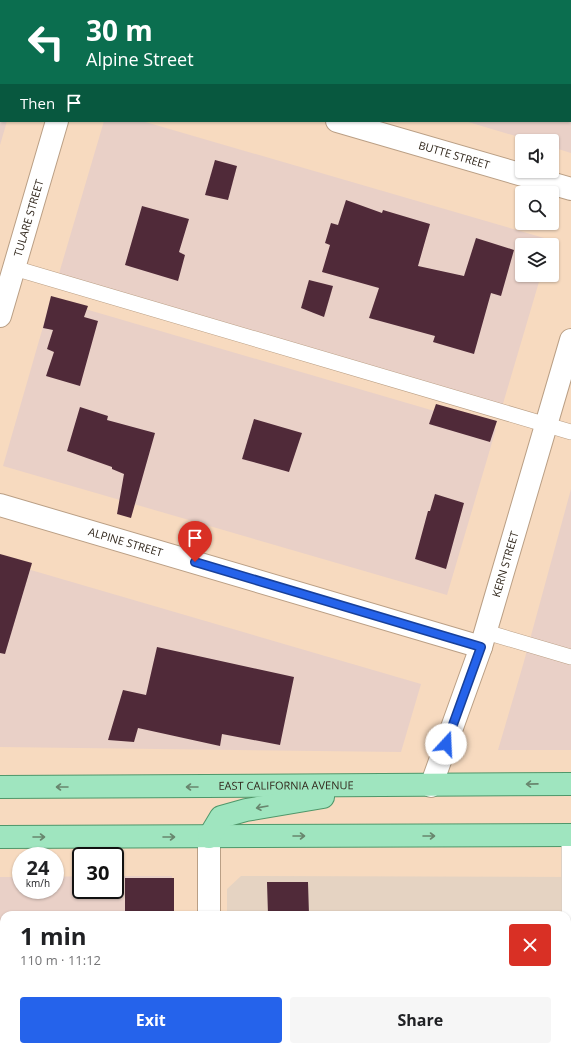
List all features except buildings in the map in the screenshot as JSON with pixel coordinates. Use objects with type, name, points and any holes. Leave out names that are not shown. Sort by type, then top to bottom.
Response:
[{"type":"main road","name":"EAST CALIFORNIA AVENUE","points":[[0,787],[431,786],[571,784]]},
{"type":"main road","points":[[209,837],[221,817],[246,810],[383,786]]},
{"type":"main road","points":[[0,838],[570,836]]},
{"type":"street","name":"TULARE STREET","points":[[0,316],[57,122]]},
{"type":"street","name":"BUTTE STREET","points":[[340,122],[571,189]]},
{"type":"street","name":"KERN STREET","points":[[431,786],[483,640],[571,340]]},
{"type":"street","name":"ALPINE STREET","points":[[0,505],[483,640]]},
{"type":"street","points":[[208,911],[209,837]]},
{"type":"lane","points":[[14,268],[571,432]]},
{"type":"lane","points":[[483,640],[571,657]]},
{"type":"lane","points":[[569,911],[570,836]]},
{"type":"shaded area","points":[[0,122],[7,122],[0,145]]},
{"type":"shaded area","points":[[104,122],[145,122],[544,238],[515,238],[515,282],[539,282],[502,407],[58,277]]},
{"type":"shaded area","points":[[468,122],[571,122],[571,153],[559,149],[559,134],[515,134],[515,136]]},
{"type":"shaded area","points":[[51,299],[496,429],[447,595],[3,466]]},
{"type":"shaded area","points":[[571,489],[571,750],[498,750],[523,665]]},
{"type":"shaded area","points":[[0,561],[421,684],[401,752],[0,747]]},
{"type":"shaded area","points":[[72,876],[72,899],[124,899],[124,876],[172,876],[172,911],[0,911],[0,877],[12,877],[12,899],[64,899],[64,877]]},
{"type":"shaded area","points":[[241,876],[571,877],[571,911],[227,911],[227,889]]},
{"type":"route","points":[[195,562],[481,647],[446,744]]}]
